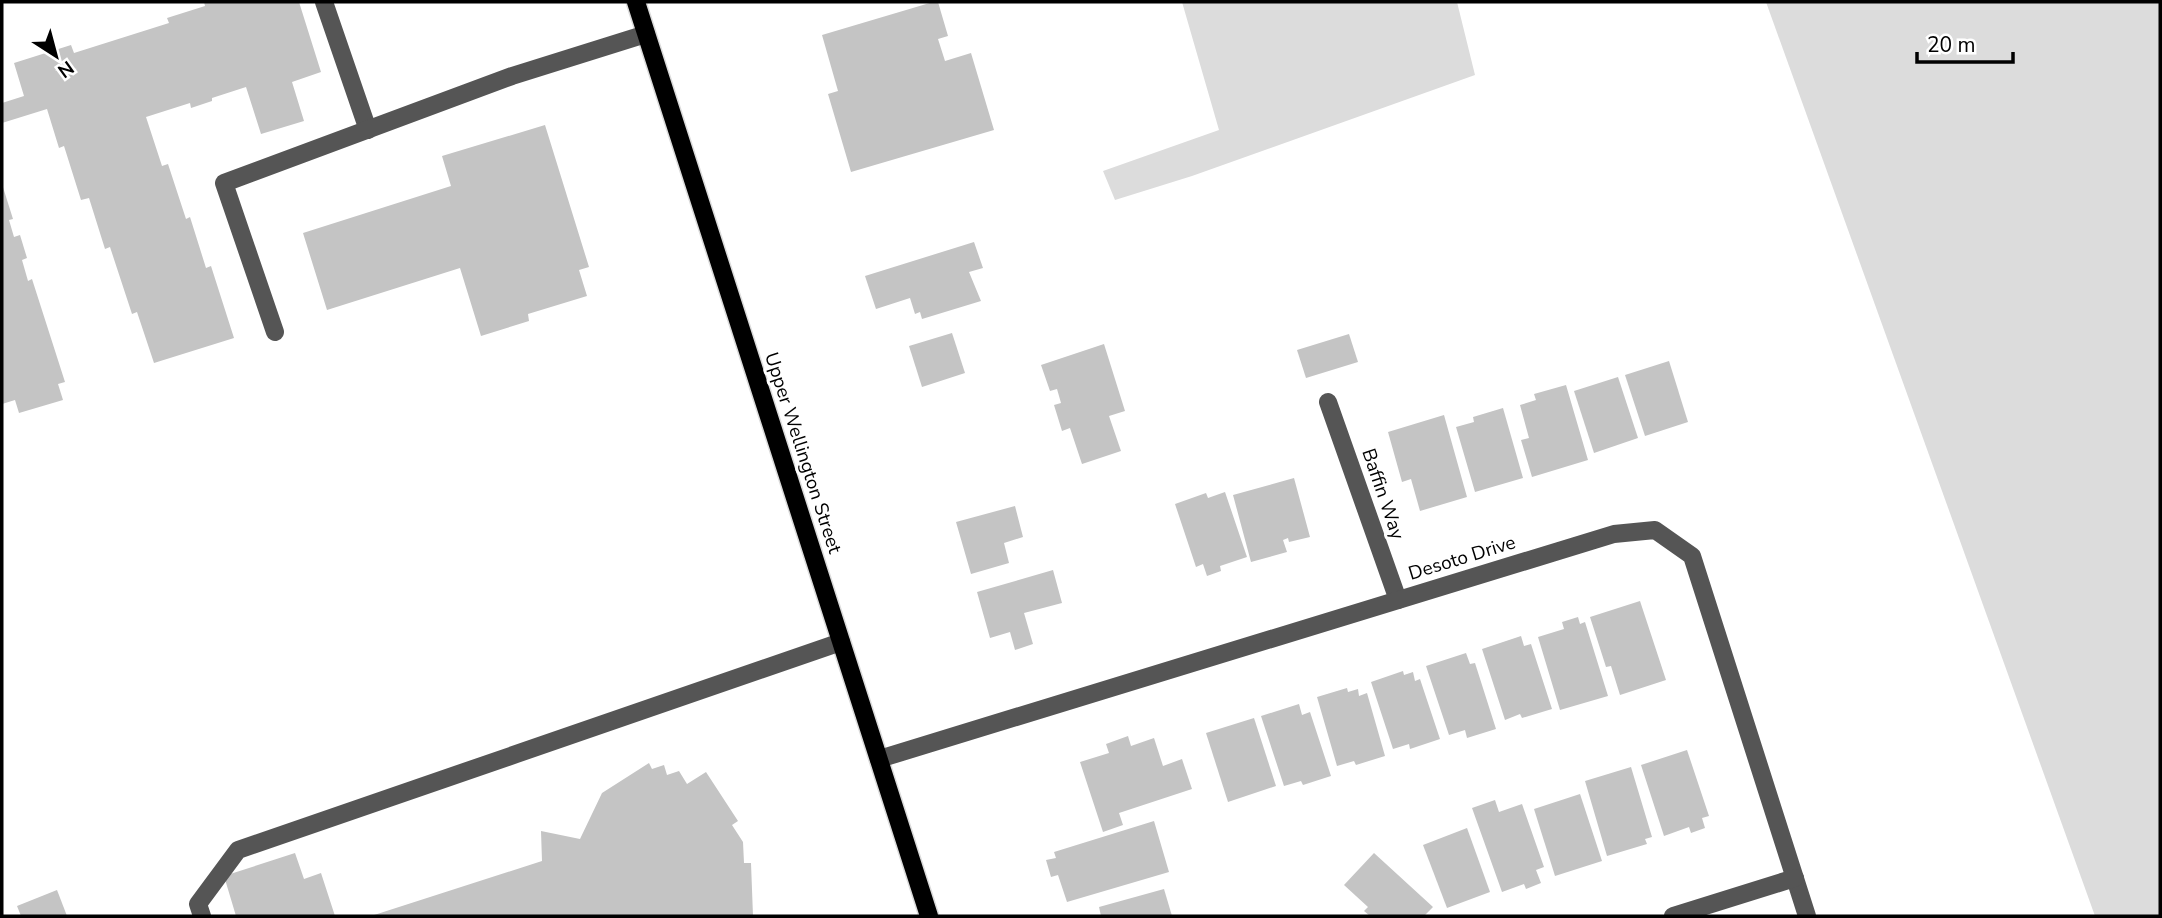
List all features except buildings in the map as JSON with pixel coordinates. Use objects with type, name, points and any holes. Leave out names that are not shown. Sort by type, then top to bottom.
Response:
[{"type":"main road","name":"Upper Wellington Street","points":[[636,2],[929,916]]},
{"type":"street","points":[[324,2],[368,130]]},
{"type":"street","points":[[275,332],[225,183],[512,76],[646,34]]},
{"type":"street","name":"Baffin Way","points":[[1328,402],[1398,600]]},
{"type":"street","name":"Desoto Drive","points":[[879,759],[1614,534],[1656,530],[1692,556],[1807,916]]},
{"type":"street","points":[[202,916],[198,904],[238,850],[841,642]]},
{"type":"street","points":[[1673,916],[1795,877]]},
{"type":"shaded area","points":[[1182,2],[1457,2],[1475,75],[1192,176],[1115,200],[1103,171],[1219,130]]},
{"type":"shaded area","points":[[1766,2],[2160,2],[2160,916],[2095,916]]}]
